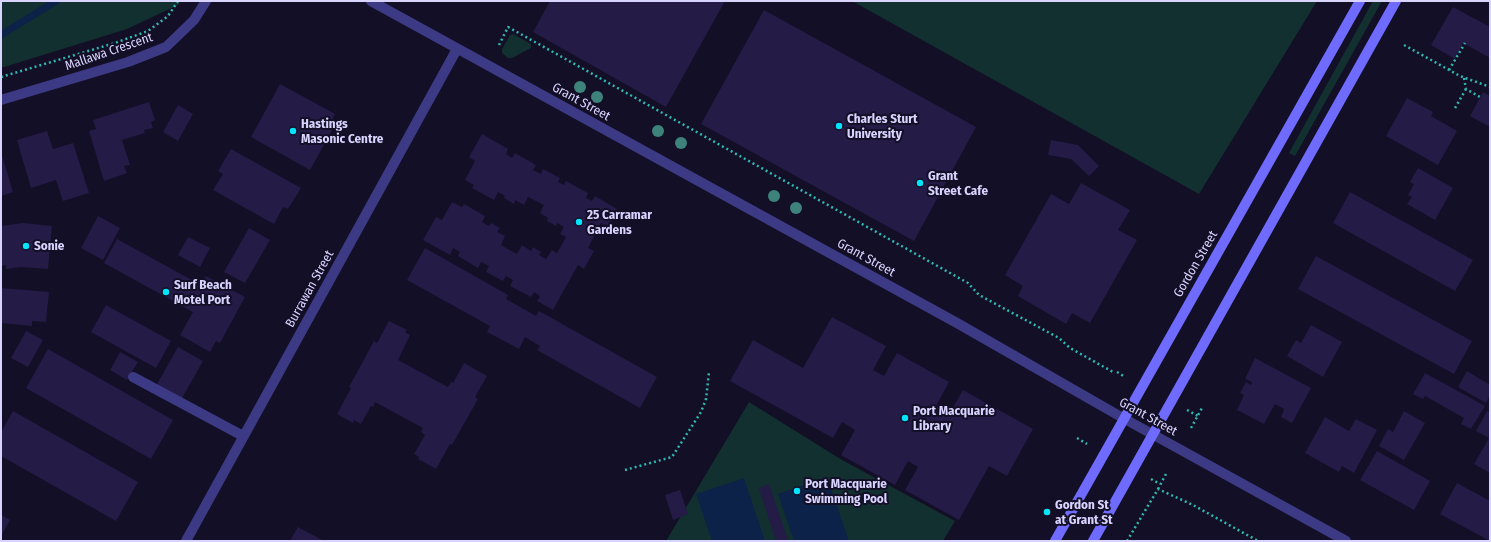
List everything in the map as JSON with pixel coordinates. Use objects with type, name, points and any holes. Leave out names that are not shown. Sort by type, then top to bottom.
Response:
[{"type":"main road","name":"Gordon Street","points":[[1055,541],[1123,418],[1360,1]]},
{"type":"main road","points":[[1093,541],[1154,435],[1396,1]]},
{"type":"street","name":"Mallawa Crescent","points":[[1,100],[128,62],[166,47],[194,20],[206,1]]},
{"type":"street","name":"Grant Street","points":[[370,1],[943,316],[1123,418],[1346,541]]},
{"type":"street","name":"Burrawan Street","points":[[186,541],[457,49]]},
{"type":"street","points":[[133,377],[243,436]]},
{"type":"path","points":[[1,77],[115,43],[148,31],[168,16],[178,1]]},
{"type":"path","points":[[499,45],[508,27],[968,283],[979,294],[1059,338],[1070,348],[1113,372]]},
{"type":"path","points":[[1449,70],[1464,43]]},
{"type":"path","points":[[1404,45],[1464,78],[1490,87]]},
{"type":"path","points":[[1455,108],[1466,88],[1464,78]]},
{"type":"path","points":[[1466,88],[1480,97]]},
{"type":"path","points":[[625,470],[672,457],[701,412],[706,399],[710,372]]},
{"type":"path","points":[[1117,372],[1125,377]]},
{"type":"path","points":[[1191,428],[1202,408]]},
{"type":"path","points":[[1187,410],[1198,416]]},
{"type":"path","points":[[1077,438],[1087,444]]},
{"type":"path","points":[[1127,541],[1166,474]]},
{"type":"path","points":[[1151,479],[1160,484]]},
{"type":"path","points":[[1158,489],[1193,505],[1258,541]]},
{"type":"green space","points":[[1,1],[181,1],[178,5],[127,29],[1,68]]},
{"type":"green space","points":[[852,1],[1317,1],[1199,194]]},
{"type":"green space","points":[[1373,1],[1382,1],[1295,156],[1289,153]]},
{"type":"green space","points":[[513,34],[531,44],[531,48],[512,58],[508,58],[502,53],[502,49],[510,35]]},
{"type":"green space","name":"Port Macquarie Swimming Pool","points":[[749,402],[842,460],[955,521],[943,541],[666,541]]},
{"type":"water","points":[[827,477],[849,541],[794,541],[778,494]]},
{"type":"water","points":[[744,478],[765,541],[712,541],[696,494]]},
{"type":"building","points":[[550,1],[725,1],[666,107],[533,32]]},
{"type":"building","points":[[1453,7],[1490,27],[1490,58],[1463,43],[1455,59],[1431,45]]},
{"type":"building","name":"Charles Sturt University","points":[[764,10],[976,127],[914,241],[701,124]]},
{"type":"building","name":"Hastings Masonic Centre","points":[[280,84],[335,114],[331,122],[335,125],[310,170],[251,137]]},
{"type":"building","points":[[1483,92],[1490,96],[1490,127],[1470,116]]},
{"type":"building","points":[[1407,98],[1433,112],[1431,116],[1457,131],[1438,165],[1386,136]]},
{"type":"building","points":[[149,102],[155,120],[151,122],[153,128],[144,130],[145,133],[122,140],[130,165],[124,166],[127,173],[104,181],[89,131],[96,129],[93,120]]},
{"type":"building","points":[[178,105],[193,114],[178,141],[163,132]]},
{"type":"building","points":[[47,131],[53,149],[73,143],[89,193],[63,201],[56,180],[31,188],[17,140]]},
{"type":"building","name":"25 Carramar Gardens","points":[[482,134],[508,149],[506,154],[512,158],[515,153],[536,165],[533,170],[541,174],[543,169],[560,178],[558,182],[564,185],[566,181],[588,193],[586,198],[592,201],[595,196],[617,209],[608,226],[601,223],[588,248],[594,251],[584,269],[578,265],[553,310],[537,301],[540,296],[534,292],[531,297],[510,286],[513,280],[506,276],[503,281],[486,272],[489,266],[481,262],[478,268],[458,256],[460,252],[453,248],[450,255],[423,240],[436,217],[442,220],[452,202],[462,207],[464,204],[485,216],[482,222],[489,226],[491,223],[500,228],[497,232],[505,236],[501,245],[517,254],[522,245],[531,251],[533,247],[541,252],[539,255],[546,259],[552,250],[557,253],[566,237],[560,234],[564,227],[557,223],[556,226],[547,221],[548,218],[540,213],[544,205],[528,197],[524,205],[515,200],[514,204],[498,192],[494,200],[472,188],[474,185],[465,180],[475,161],[469,157]]},
{"type":"building","points":[[1051,140],[1078,145],[1099,166],[1089,176],[1071,159],[1048,155]]},
{"type":"building","points":[[231,149],[301,188],[288,209],[283,207],[274,224],[213,190],[223,174],[218,171]]},
{"type":"building","points":[[1,152],[13,192],[1,196]]},
{"type":"building","points":[[1418,168],[1453,188],[1435,220],[1407,204],[1412,197],[1408,195],[1414,184],[1410,182]]},
{"type":"building","points":[[1081,183],[1130,210],[1118,230],[1137,240],[1090,323],[1072,313],[1066,324],[1018,296],[1023,286],[1005,275],[1051,194],[1069,204]]},
{"type":"building","points":[[1350,192],[1473,260],[1455,291],[1333,223]]},
{"type":"building","points":[[98,216],[120,228],[103,260],[81,248]]},
{"type":"building","name":"Sonie","points":[[23,223],[52,226],[48,269],[21,267],[6,269],[6,265],[1,266],[1,226]]},
{"type":"building","points":[[249,228],[270,240],[245,283],[224,272]]},
{"type":"building","points":[[188,237],[210,248],[200,267],[178,255]]},
{"type":"building","points":[[117,239],[201,285],[206,276],[245,297],[220,343],[216,341],[210,352],[180,335],[193,312],[104,263]]},
{"type":"building","points":[[425,248],[508,295],[506,299],[536,316],[539,311],[657,377],[640,408],[537,350],[540,346],[525,337],[519,349],[487,332],[490,326],[407,280]]},
{"type":"building","points":[[1316,256],[1472,341],[1454,374],[1298,289]]},
{"type":"building","points":[[1,288],[49,292],[46,322],[32,321],[32,326],[1,323]]},
{"type":"building","points":[[106,305],[171,341],[156,368],[91,332]]},
{"type":"building","name":"Port Macquarie Library","points":[[832,317],[886,346],[873,370],[884,376],[897,353],[949,382],[936,406],[950,413],[963,390],[1033,429],[1007,476],[989,466],[959,520],[905,490],[918,467],[908,461],[895,485],[841,455],[855,430],[842,422],[833,438],[730,381],[753,340],[803,368]]},
{"type":"building","points":[[389,321],[407,330],[405,332],[410,335],[398,360],[448,387],[451,382],[453,383],[464,363],[487,376],[475,397],[478,399],[452,445],[450,444],[436,469],[418,459],[419,457],[414,454],[425,435],[421,432],[423,428],[375,402],[373,407],[371,406],[361,424],[354,420],[353,423],[337,414],[351,388],[349,387],[374,341],[377,343]]},
{"type":"building","points":[[1311,325],[1342,342],[1323,377],[1287,356],[1296,340],[1301,343]]},
{"type":"building","points":[[26,331],[43,340],[28,367],[11,358]]},
{"type":"building","points":[[178,347],[203,361],[181,400],[156,386]]},
{"type":"building","points":[[48,349],[173,420],[151,459],[26,388]]},
{"type":"building","points":[[120,352],[138,362],[127,380],[110,370]]},
{"type":"building","points":[[1255,358],[1311,388],[1292,423],[1281,417],[1284,409],[1275,404],[1264,424],[1237,410],[1244,395],[1240,393],[1246,382],[1251,385],[1252,382],[1245,379]]},
{"type":"building","points":[[1467,371],[1490,385],[1490,395],[1486,403],[1458,387]]},
{"type":"building","points":[[1425,373],[1485,406],[1471,429],[1461,424],[1464,418],[1425,396],[1423,399],[1413,394]]},
{"type":"building","points":[[13,411],[138,482],[116,521],[1,456],[1,432]]},
{"type":"building","points":[[1404,411],[1425,423],[1404,460],[1379,446],[1388,429],[1393,432]]},
{"type":"building","points":[[1487,411],[1490,413],[1490,473],[1474,464],[1489,438],[1476,431]]},
{"type":"building","points":[[1325,417],[1349,431],[1356,419],[1377,430],[1354,473],[1342,466],[1339,472],[1305,453]]},
{"type":"building","points":[[1377,451],[1430,481],[1414,510],[1360,480]]},
{"type":"building","points":[[1457,483],[1490,501],[1490,541],[1440,514]]},
{"type":"building","points":[[769,484],[788,540],[786,541],[776,541],[759,488]]},
{"type":"building","points":[[680,490],[688,514],[673,520],[665,495]]},
{"type":"building","points":[[1,515],[10,520],[1,536]]},
{"type":"building","points":[[298,527],[324,541],[290,541]]},
{"type":"waterway","points":[[1,35],[56,1]]},
{"type":"place","name":"Charles Sturt University","points":[[839,126]]},
{"type":"place","name":"Hastings Masonic Centre","points":[[293,131]]},
{"type":"place","name":"Grant Street Cafe","points":[[920,183]]},
{"type":"place","name":"25 Carramar Gardens","points":[[579,222]]},
{"type":"place","name":"Sonie","points":[[26,246]]},
{"type":"place","name":"Surf Beach Motel Port","points":[[166,292]]},
{"type":"place","name":"Port Macquarie Library","points":[[905,418]]},
{"type":"place","name":"Port Macquarie Swimming Pool","points":[[797,491]]},
{"type":"place","name":"Gordon St at Grant St","points":[[1047,512]]}]
